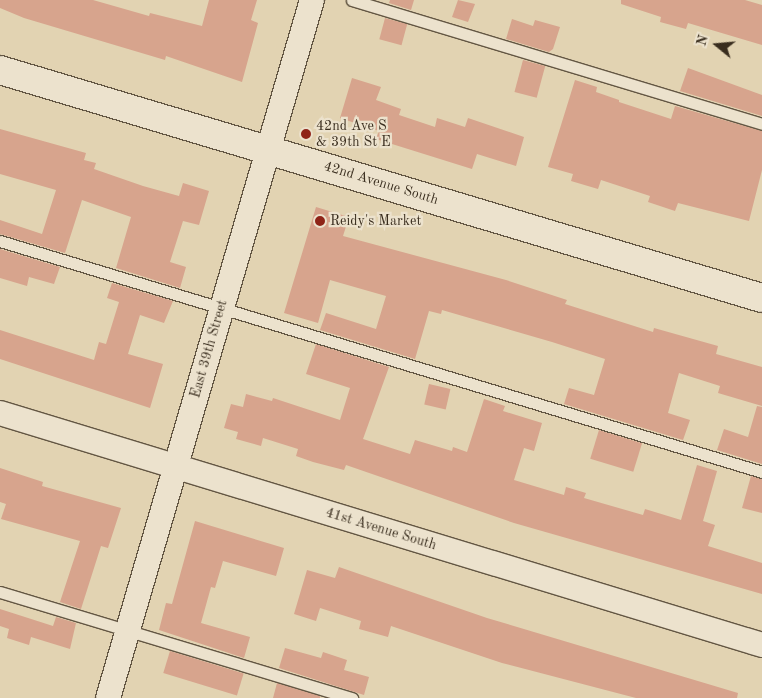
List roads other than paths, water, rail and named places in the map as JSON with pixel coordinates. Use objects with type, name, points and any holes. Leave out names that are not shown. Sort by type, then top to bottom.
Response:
[{"type":"street","name":"East 39th Street","points":[[108,698],[312,0]]},
{"type":"street","name":"42nd Avenue South","points":[[0,70],[762,298]]},
{"type":"street","name":"41st Avenue South","points":[[0,413],[762,645]]},
{"type":"lane","points":[[352,0],[762,124]]},
{"type":"lane","points":[[0,241],[762,472]]},
{"type":"lane","points":[[0,592],[127,632],[352,698]]},
{"type":"place","name":"42nd Ave S & 39th St E","points":[[306,134]]},
{"type":"place","name":"Reidy's Market","points":[[320,221]]}]
